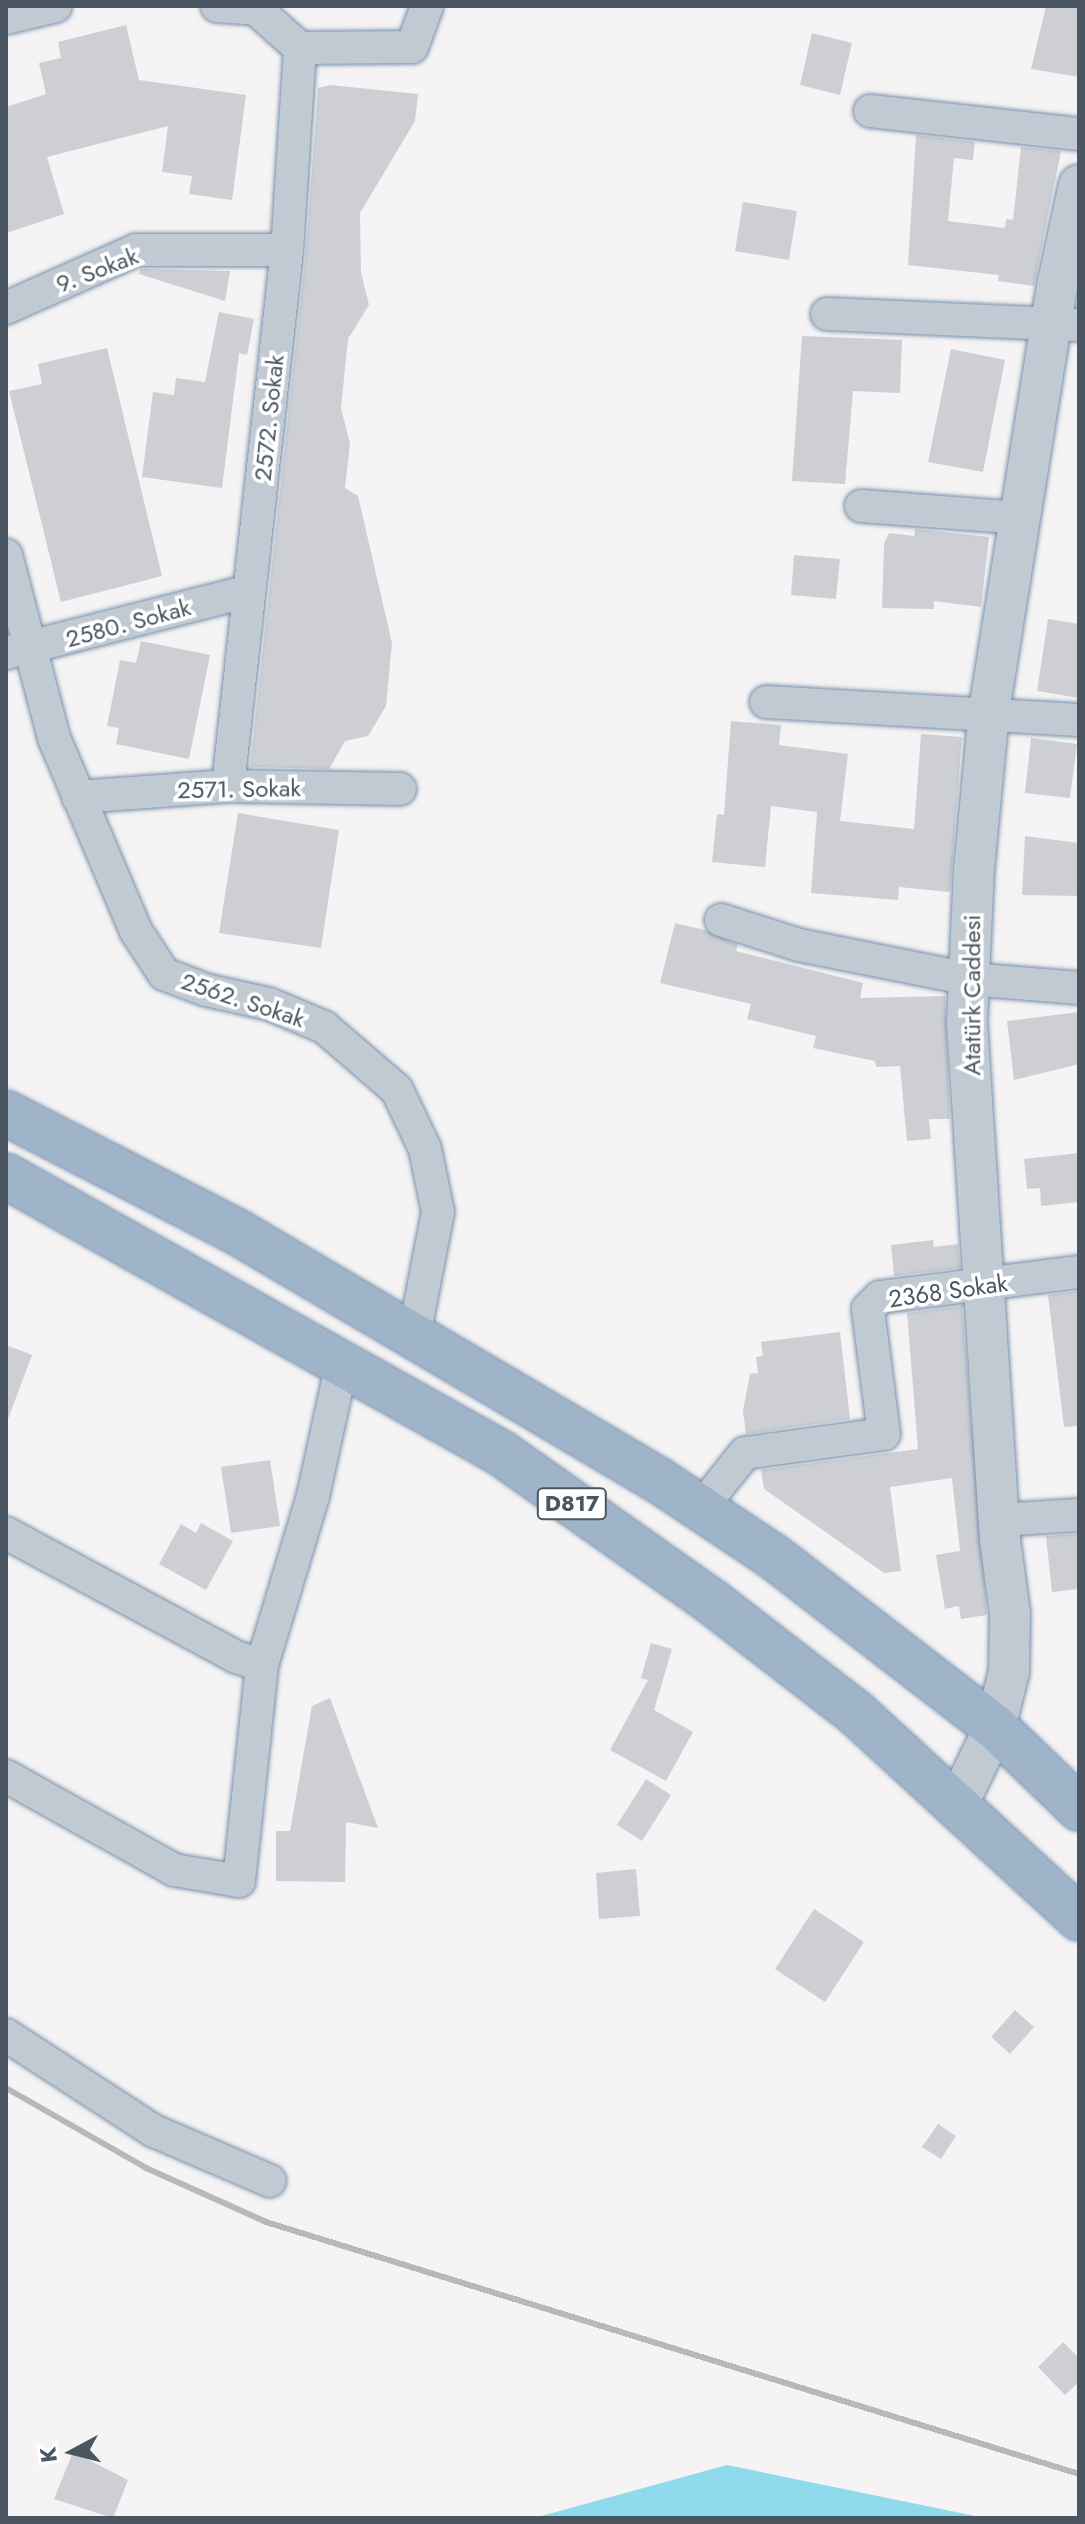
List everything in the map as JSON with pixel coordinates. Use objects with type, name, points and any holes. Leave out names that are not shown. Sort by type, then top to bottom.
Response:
[{"type":"highway","name":"D817","points":[[6,1113],[239,1233],[701,1508],[774,1557],[995,1727],[1079,1808]]},
{"type":"highway","name":"D817","points":[[6,1176],[501,1453],[711,1601],[856,1713],[958,1803],[1079,1918]]},
{"type":"street","points":[[6,18],[56,6]]},
{"type":"street","points":[[217,6],[256,9],[300,48],[412,47],[427,6]]},
{"type":"street","name":"2572. Sokak","points":[[228,786],[287,250],[300,48]]},
{"type":"street","points":[[870,111],[1079,134]]},
{"type":"street","name":"Atatürk Caddesi","points":[[958,1803],[995,1727],[1009,1657],[967,1022],[989,711],[1020,518],[1065,325],[1079,185]]},
{"type":"street","name":"9. Sokak","points":[[6,308],[136,250],[287,250]]},
{"type":"street","points":[[827,314],[1065,325]]},
{"type":"street","points":[[861,506],[1020,518]]},
{"type":"street","name":"2562. Sokak","points":[[6,555],[18,651],[136,931],[164,974],[206,990],[269,1004],[324,1027],[397,1090],[425,1149],[438,1212],[414,1335]]},
{"type":"street","name":"2580. Sokak","points":[[18,651],[249,591]]},
{"type":"street","points":[[766,702],[989,711],[1079,720]]},
{"type":"street","name":"2571. Sokak","points":[[78,797],[228,786],[400,789]]},
{"type":"street","points":[[721,920],[799,945],[969,979],[1079,988]]},
{"type":"street","name":"2368 Sokak","points":[[701,1508],[745,1453],[884,1434],[868,1309],[880,1297],[1079,1272]]},
{"type":"street","points":[[6,1776],[174,1870],[239,1881],[262,1665],[313,1496],[342,1363]]},
{"type":"street","points":[[999,1520],[1079,1515]]},
{"type":"street","points":[[6,1533],[223,1650],[262,1665]]},
{"type":"street","points":[[6,2035],[154,2131],[270,2181]]},
{"type":"water","points":[[727,2465],[985,2518],[534,2518]]},
{"type":"building","points":[[1046,6],[1079,6],[1079,77],[1031,69]]},
{"type":"building","points":[[126,25],[139,80],[246,95],[232,200],[189,194],[192,176],[162,172],[168,126],[47,157],[64,214],[6,233],[6,107],[46,94],[39,63],[61,58],[58,42]]},
{"type":"building","points":[[812,33],[852,43],[840,95],[800,85]]},
{"type":"building","points":[[330,85],[418,94],[415,121],[360,213],[361,273],[369,305],[348,339],[341,408],[350,444],[345,488],[358,496],[392,643],[386,706],[368,736],[345,741],[329,769],[250,767],[306,252],[318,88]]},
{"type":"building","points":[[916,135],[975,142],[973,160],[954,158],[948,221],[1005,228],[1006,219],[1013,220],[1021,147],[1061,151],[1034,286],[998,281],[999,275],[908,265]]},
{"type":"building","points":[[743,202],[797,211],[789,260],[735,251]]},
{"type":"building","points":[[140,269],[230,271],[225,301],[139,274]]},
{"type":"building","points":[[219,312],[254,319],[247,355],[239,353],[222,488],[142,477],[153,392],[174,395],[176,378],[205,382]]},
{"type":"building","points":[[802,336],[902,340],[900,393],[853,391],[845,484],[792,481]]},
{"type":"building","points":[[107,348],[162,576],[61,602],[9,391],[42,384],[38,364]]},
{"type":"building","points":[[951,349],[1005,360],[983,472],[928,462]]},
{"type":"building","points":[[915,529],[989,537],[981,607],[934,601],[934,609],[882,608],[884,544],[889,533],[914,536]]},
{"type":"building","points":[[794,555],[840,559],[836,599],[791,595]]},
{"type":"building","points":[[1048,619],[1079,624],[1079,698],[1037,691]]},
{"type":"building","points":[[141,641],[210,655],[189,759],[116,744],[119,728],[107,726],[120,660],[136,663]]},
{"type":"building","points":[[731,721],[781,725],[779,745],[848,754],[840,821],[914,829],[921,734],[962,737],[950,892],[899,887],[898,900],[811,893],[817,812],[771,806],[765,867],[712,862],[717,814],[724,815]]},
{"type":"building","points":[[1031,738],[1077,744],[1070,798],[1025,793]]},
{"type":"building","points":[[238,813],[339,830],[321,948],[219,933]]},
{"type":"building","points":[[1025,836],[1079,843],[1079,896],[1022,895]]},
{"type":"building","points":[[675,923],[705,930],[738,945],[736,951],[863,983],[860,998],[945,996],[950,1119],[929,1119],[931,1139],[907,1141],[900,1066],[876,1067],[875,1061],[813,1048],[816,1036],[747,1019],[751,1004],[660,983]]},
{"type":"building","points":[[1079,1012],[1079,1064],[1014,1080],[1007,1021]]},
{"type":"building","points":[[1079,1153],[1079,1202],[1041,1206],[1040,1188],[1027,1189],[1024,1159]]},
{"type":"building","points":[[933,1240],[934,1247],[958,1244],[960,1268],[894,1276],[891,1245]]},
{"type":"building","points":[[1079,1291],[1079,1426],[1064,1427],[1048,1295]]},
{"type":"building","points":[[962,1306],[987,1615],[961,1619],[959,1606],[945,1609],[936,1555],[960,1551],[952,1478],[890,1487],[901,1571],[884,1573],[764,1489],[761,1470],[918,1449],[907,1313]]},
{"type":"building","points":[[840,1332],[850,1419],[746,1434],[743,1411],[750,1374],[758,1373],[756,1357],[763,1356],[761,1342]]},
{"type":"building","points":[[6,1345],[32,1355],[8,1419],[6,1419]]},
{"type":"building","points":[[270,1460],[280,1526],[231,1533],[221,1467]]},
{"type":"building","points":[[201,1523],[233,1541],[206,1590],[159,1564],[181,1524],[196,1533]]},
{"type":"building","points":[[1079,1534],[1079,1589],[1052,1592],[1046,1536]]},
{"type":"building","points":[[651,1643],[672,1649],[654,1710],[693,1732],[666,1781],[610,1750],[648,1680],[641,1678]]},
{"type":"building","points":[[330,1698],[378,1828],[346,1822],[345,1882],[276,1881],[276,1831],[290,1831],[312,1706]]},
{"type":"building","points":[[646,1779],[671,1795],[642,1841],[617,1825]]},
{"type":"building","points":[[636,1869],[640,1916],[599,1919],[596,1873]]},
{"type":"building","points":[[814,1909],[864,1942],[825,2002],[775,1969]]},
{"type":"building","points":[[1015,2010],[1034,2027],[1010,2054],[991,2037]]},
{"type":"building","points":[[938,2124],[956,2136],[941,2159],[922,2147]]},
{"type":"building","points":[[1063,2342],[1079,2358],[1079,2382],[1065,2395],[1038,2367]]},
{"type":"building","points":[[73,2452],[128,2480],[113,2518],[54,2499]]},
{"type":"railway","points":[[6,2088],[146,2168],[266,2222],[1079,2474]]}]
